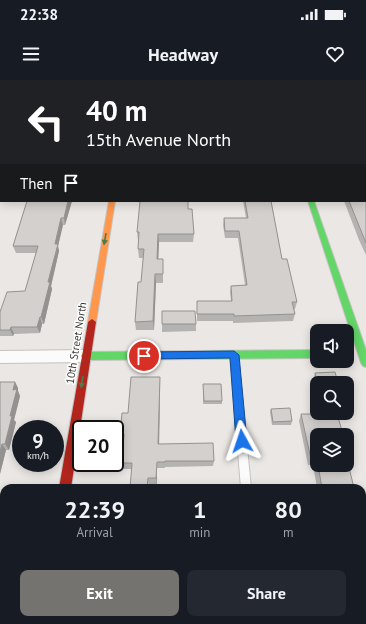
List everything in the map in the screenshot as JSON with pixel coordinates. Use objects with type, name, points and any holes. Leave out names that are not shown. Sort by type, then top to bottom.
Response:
[{"type":"street","name":"10th Street North","points":[[66,484],[112,202]]},
{"type":"street","points":[[310,202],[361,353],[366,363]]},
{"type":"street","points":[[0,357],[310,354]]},
{"type":"lane","points":[[234,355],[246,484]]},
{"type":"building","points":[[27,202],[68,202],[64,218],[61,218],[55,244],[58,244],[48,282],[50,282],[37,327],[11,327],[10,330],[0,330],[0,312],[7,292],[25,291],[38,246],[13,246]]},
{"type":"building","points":[[140,202],[188,202],[188,209],[192,209],[194,234],[158,234],[157,259],[163,259],[163,274],[155,274],[153,321],[135,322],[138,282],[141,282],[144,249],[138,249],[139,232],[137,232]]},
{"type":"building","points":[[245,202],[271,202],[282,259],[287,259],[297,302],[292,302],[295,314],[234,316],[234,314],[197,314],[197,301],[232,301],[231,286],[247,285],[239,231],[225,231],[224,218],[248,218]]},
{"type":"building","points":[[349,202],[366,202],[366,243]]},
{"type":"building","points":[[162,311],[195,311],[196,324],[162,324]]},
{"type":"building","points":[[335,372],[336,376],[316,376],[315,373]]},
{"type":"building","points":[[131,377],[160,377],[158,444],[213,443],[214,461],[157,462],[156,478],[148,478],[147,484],[130,484],[132,463],[124,463],[124,420],[121,420],[122,413],[128,413]]},
{"type":"building","points":[[0,382],[15,382],[13,390],[17,389],[5,444],[2,444],[0,452]]},
{"type":"building","points":[[203,384],[221,384],[222,401],[204,401]]},
{"type":"building","points":[[290,408],[292,421],[273,422],[271,409]]},
{"type":"building","points":[[301,414],[310,414],[310,420],[339,420],[341,428],[310,428],[310,454]]},
{"type":"building","points":[[319,472],[350,472],[353,484],[321,484]]},
{"type":"traffic: fast","points":[[311,202],[366,363]]},
{"type":"traffic: fast","points":[[86,356],[310,354]]},
{"type":"traffic: slow","points":[[92,322],[112,202]]},
{"type":"traffic: jam","points":[[66,484],[92,322]]},
{"type":"route","points":[[144,356],[234,355],[242,441]]}]
